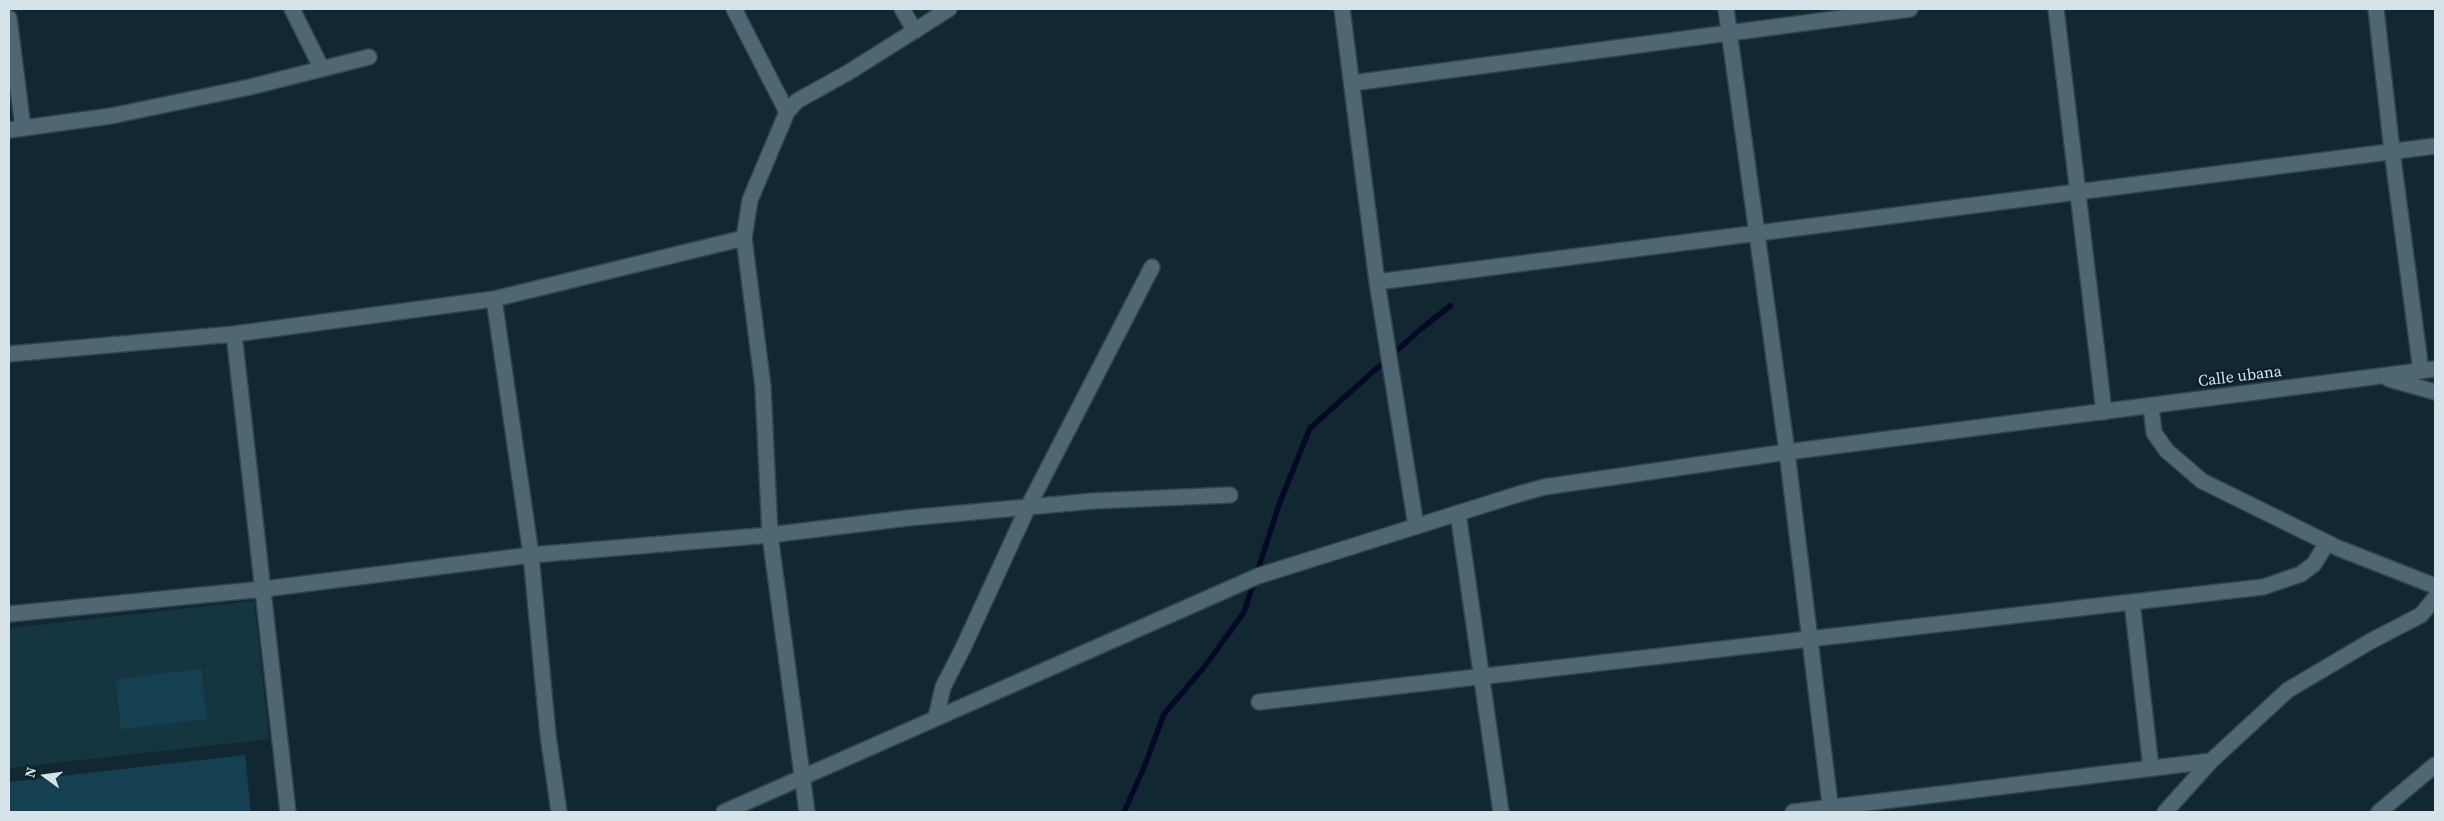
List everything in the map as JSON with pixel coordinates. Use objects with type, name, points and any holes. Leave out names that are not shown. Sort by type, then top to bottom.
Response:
[{"type":"street","points":[[292,9],[322,69]]},
{"type":"street","points":[[734,9],[787,112]]},
{"type":"street","points":[[902,9],[915,31]]},
{"type":"street","points":[[807,812],[770,535],[763,387],[744,238],[750,200],[787,112],[797,101],[949,9]]},
{"type":"street","points":[[1342,9],[1377,282],[1416,526]]},
{"type":"street","points":[[1726,9],[1786,452],[1831,810]]},
{"type":"street","points":[[1352,83],[1910,9]]},
{"type":"street","points":[[2056,9],[2076,192],[2104,412]]},
{"type":"street","points":[[2376,9],[2392,151],[2428,370]]},
{"type":"street","points":[[9,18],[16,129],[111,116],[250,87],[368,57]]},
{"type":"street","points":[[1377,282],[2435,146]]},
{"type":"street","points":[[9,354],[234,334],[494,299],[744,238]]},
{"type":"street","points":[[936,718],[943,687],[1028,507],[1152,267]]},
{"type":"street","points":[[494,299],[531,555],[548,734],[559,812]]},
{"type":"street","points":[[234,334],[288,812]]},
{"type":"street","name":"Calle ubana","points":[[724,812],[1258,576],[1544,487],[1786,452],[2428,370]]},
{"type":"street","points":[[2380,376],[2435,392]]},
{"type":"street","points":[[2151,406],[2154,433],[2167,451],[2202,481],[2327,543],[2435,586]]},
{"type":"street","points":[[9,614],[264,589],[531,555],[770,535],[908,518],[1094,501],[1230,495]]},
{"type":"street","points":[[1458,513],[1500,812]]},
{"type":"street","points":[[1259,702],[2263,587],[2301,574],[2314,564],[2327,543]]},
{"type":"street","points":[[2167,811],[2211,761],[2288,690],[2371,641],[2421,615],[2435,598]]},
{"type":"street","points":[[2132,602],[2151,768]]},
{"type":"street","points":[[1793,812],[1831,810],[2211,761]]},
{"type":"street","points":[[2379,812],[2435,765]]},
{"type":"shaded area","points":[[254,601],[269,739],[9,768],[9,628]]},
{"type":"shaded area","points":[[201,669],[207,719],[121,729],[116,679]]},
{"type":"shaded area","points":[[245,755],[251,812],[9,812],[9,782]]},
{"type":"waterway","points":[[1124,812],[1145,765],[1164,714],[1205,666],[1244,612],[1280,502],[1310,428],[1422,328],[1450,306]]}]
